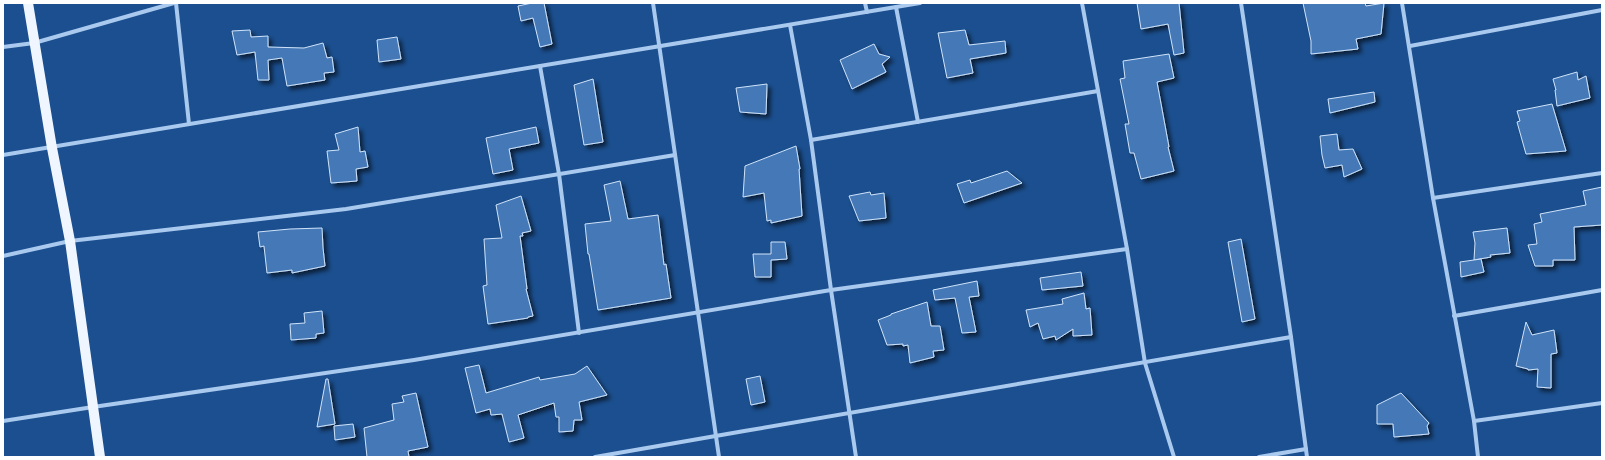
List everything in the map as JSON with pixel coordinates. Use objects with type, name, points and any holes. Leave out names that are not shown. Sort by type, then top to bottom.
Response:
[{"type":"main road","points":[[28,3],[52,148],[70,240],[100,457]]},
{"type":"street","points":[[3,47],[34,43],[175,3],[189,124]]},
{"type":"street","points":[[653,3],[719,457]]},
{"type":"street","points":[[865,3],[866,12]]},
{"type":"street","points":[[3,155],[920,3]]},
{"type":"street","points":[[1082,3],[1127,249],[1145,364],[1174,457]]},
{"type":"street","points":[[1241,3],[1291,337],[1307,457]]},
{"type":"street","points":[[1402,3],[1454,316],[1474,421],[1478,457]]},
{"type":"street","points":[[896,7],[918,122]]},
{"type":"street","points":[[1410,46],[1602,10]]},
{"type":"street","points":[[790,24],[811,140],[831,290],[856,457]]},
{"type":"street","points":[[540,66],[559,174],[579,333]]},
{"type":"street","points":[[811,140],[1098,91]]},
{"type":"street","points":[[3,256],[70,240],[346,209],[675,155]]},
{"type":"street","points":[[1434,198],[1602,173]]},
{"type":"street","points":[[3,422],[93,407],[414,360],[831,290],[1127,249]]},
{"type":"street","points":[[1454,316],[1602,290]]},
{"type":"street","points":[[595,457],[849,412],[1145,364],[1291,337]]},
{"type":"street","points":[[1474,421],[1602,403]]},
{"type":"street","points":[[1259,457],[1306,449]]},
{"type":"building","points":[[532,3],[544,3],[552,44],[540,47],[533,18],[521,21],[518,6]]},
{"type":"building","points":[[1137,3],[1179,3],[1184,53],[1174,55],[1168,24],[1141,29]]},
{"type":"building","points":[[1303,3],[1365,3],[1366,6],[1384,3],[1381,34],[1356,39],[1358,49],[1311,54],[1311,41]]},
{"type":"building","points":[[250,30],[251,37],[268,36],[268,47],[304,48],[323,43],[327,58],[332,57],[334,72],[324,73],[325,80],[287,86],[282,58],[268,60],[269,80],[258,80],[255,52],[237,55],[232,31]]},
{"type":"building","points":[[965,30],[969,45],[1005,41],[1006,53],[970,59],[973,73],[947,78],[938,33]]},
{"type":"building","points":[[397,37],[401,59],[379,62],[377,40]]},
{"type":"building","points":[[874,44],[879,54],[890,57],[882,64],[886,72],[852,89],[840,60]]},
{"type":"building","points":[[1169,54],[1174,78],[1157,82],[1168,147],[1174,171],[1141,179],[1134,153],[1130,153],[1125,124],[1129,124],[1120,79],[1125,78],[1123,61]]},
{"type":"building","points":[[1577,72],[1578,80],[1586,76],[1590,98],[1557,106],[1556,90],[1553,79]]},
{"type":"building","points":[[593,79],[603,142],[584,145],[574,85]]},
{"type":"building","points":[[767,84],[766,114],[740,112],[736,88]]},
{"type":"building","points":[[1374,92],[1375,102],[1330,113],[1328,99]]},
{"type":"building","points":[[1552,104],[1566,151],[1526,154],[1517,122],[1520,121],[1517,111]]},
{"type":"building","points":[[358,127],[360,152],[365,151],[368,167],[356,169],[357,181],[331,183],[327,151],[339,150],[335,134]]},
{"type":"building","points":[[536,127],[539,143],[509,149],[513,170],[493,174],[486,138]]},
{"type":"building","points":[[1337,134],[1339,150],[1353,149],[1362,169],[1344,177],[1342,165],[1325,168],[1322,155],[1320,136]]},
{"type":"building","points":[[796,146],[800,169],[802,216],[771,223],[771,220],[767,221],[764,193],[743,197],[745,166]]},
{"type":"building","points":[[1007,171],[1022,183],[964,203],[957,184],[970,180],[971,183]]},
{"type":"building","points":[[620,181],[628,219],[658,215],[664,265],[666,264],[671,298],[598,310],[588,254],[585,224],[611,221],[604,185]]},
{"type":"building","points":[[1602,187],[1602,225],[1574,227],[1575,260],[1553,260],[1553,266],[1535,266],[1528,245],[1537,244],[1534,224],[1542,222],[1540,214],[1586,205],[1583,191]]},
{"type":"building","points":[[870,192],[871,195],[884,193],[886,218],[859,221],[849,196]]},
{"type":"building","points":[[521,196],[531,231],[522,233],[523,236],[520,236],[526,289],[533,316],[488,324],[483,286],[487,285],[484,239],[502,238],[496,205]]},
{"type":"building","points":[[322,228],[325,266],[292,273],[292,270],[267,273],[264,246],[260,247],[258,232]]},
{"type":"building","points":[[1507,228],[1510,253],[1490,255],[1491,257],[1474,260],[1475,243],[1473,232]]},
{"type":"building","points":[[1241,239],[1255,319],[1242,322],[1228,242]]},
{"type":"building","points":[[771,242],[785,242],[787,259],[771,260],[771,277],[755,277],[753,254],[771,254]]},
{"type":"building","points":[[1481,259],[1484,272],[1461,277],[1460,262]]},
{"type":"building","points":[[1081,272],[1083,286],[1042,290],[1040,278]]},
{"type":"building","points":[[977,281],[979,296],[969,297],[976,332],[962,333],[955,298],[935,300],[933,290]]},
{"type":"building","points":[[1084,293],[1086,309],[1090,308],[1092,335],[1073,336],[1073,329],[1056,340],[1055,336],[1043,339],[1038,323],[1030,327],[1026,310],[1063,304],[1062,299]]},
{"type":"building","points":[[927,302],[931,326],[940,326],[944,350],[933,351],[934,357],[910,363],[908,345],[887,345],[878,320]]},
{"type":"building","points":[[322,311],[324,333],[316,334],[316,338],[291,340],[290,324],[305,323],[304,313]]},
{"type":"building","points":[[1526,322],[1532,335],[1554,330],[1557,353],[1551,354],[1551,388],[1537,387],[1538,369],[1528,370],[1516,366]]},
{"type":"building","points":[[479,365],[486,393],[539,377],[540,380],[575,374],[587,366],[607,395],[579,402],[582,420],[574,420],[573,431],[559,432],[559,417],[556,417],[554,403],[518,415],[524,438],[509,442],[502,414],[491,415],[490,409],[476,413],[465,368]]},
{"type":"building","points":[[760,376],[765,402],[751,405],[746,379]]},
{"type":"building","points":[[326,379],[328,379],[335,424],[317,427]]},
{"type":"building","points":[[416,393],[428,447],[408,451],[409,457],[367,457],[364,428],[394,420],[392,404],[404,402],[402,396]]},
{"type":"building","points":[[1401,393],[1429,423],[1427,426],[1429,434],[1394,437],[1393,424],[1377,424],[1377,405]]},
{"type":"building","points":[[353,424],[355,437],[335,440],[334,426]]}]
